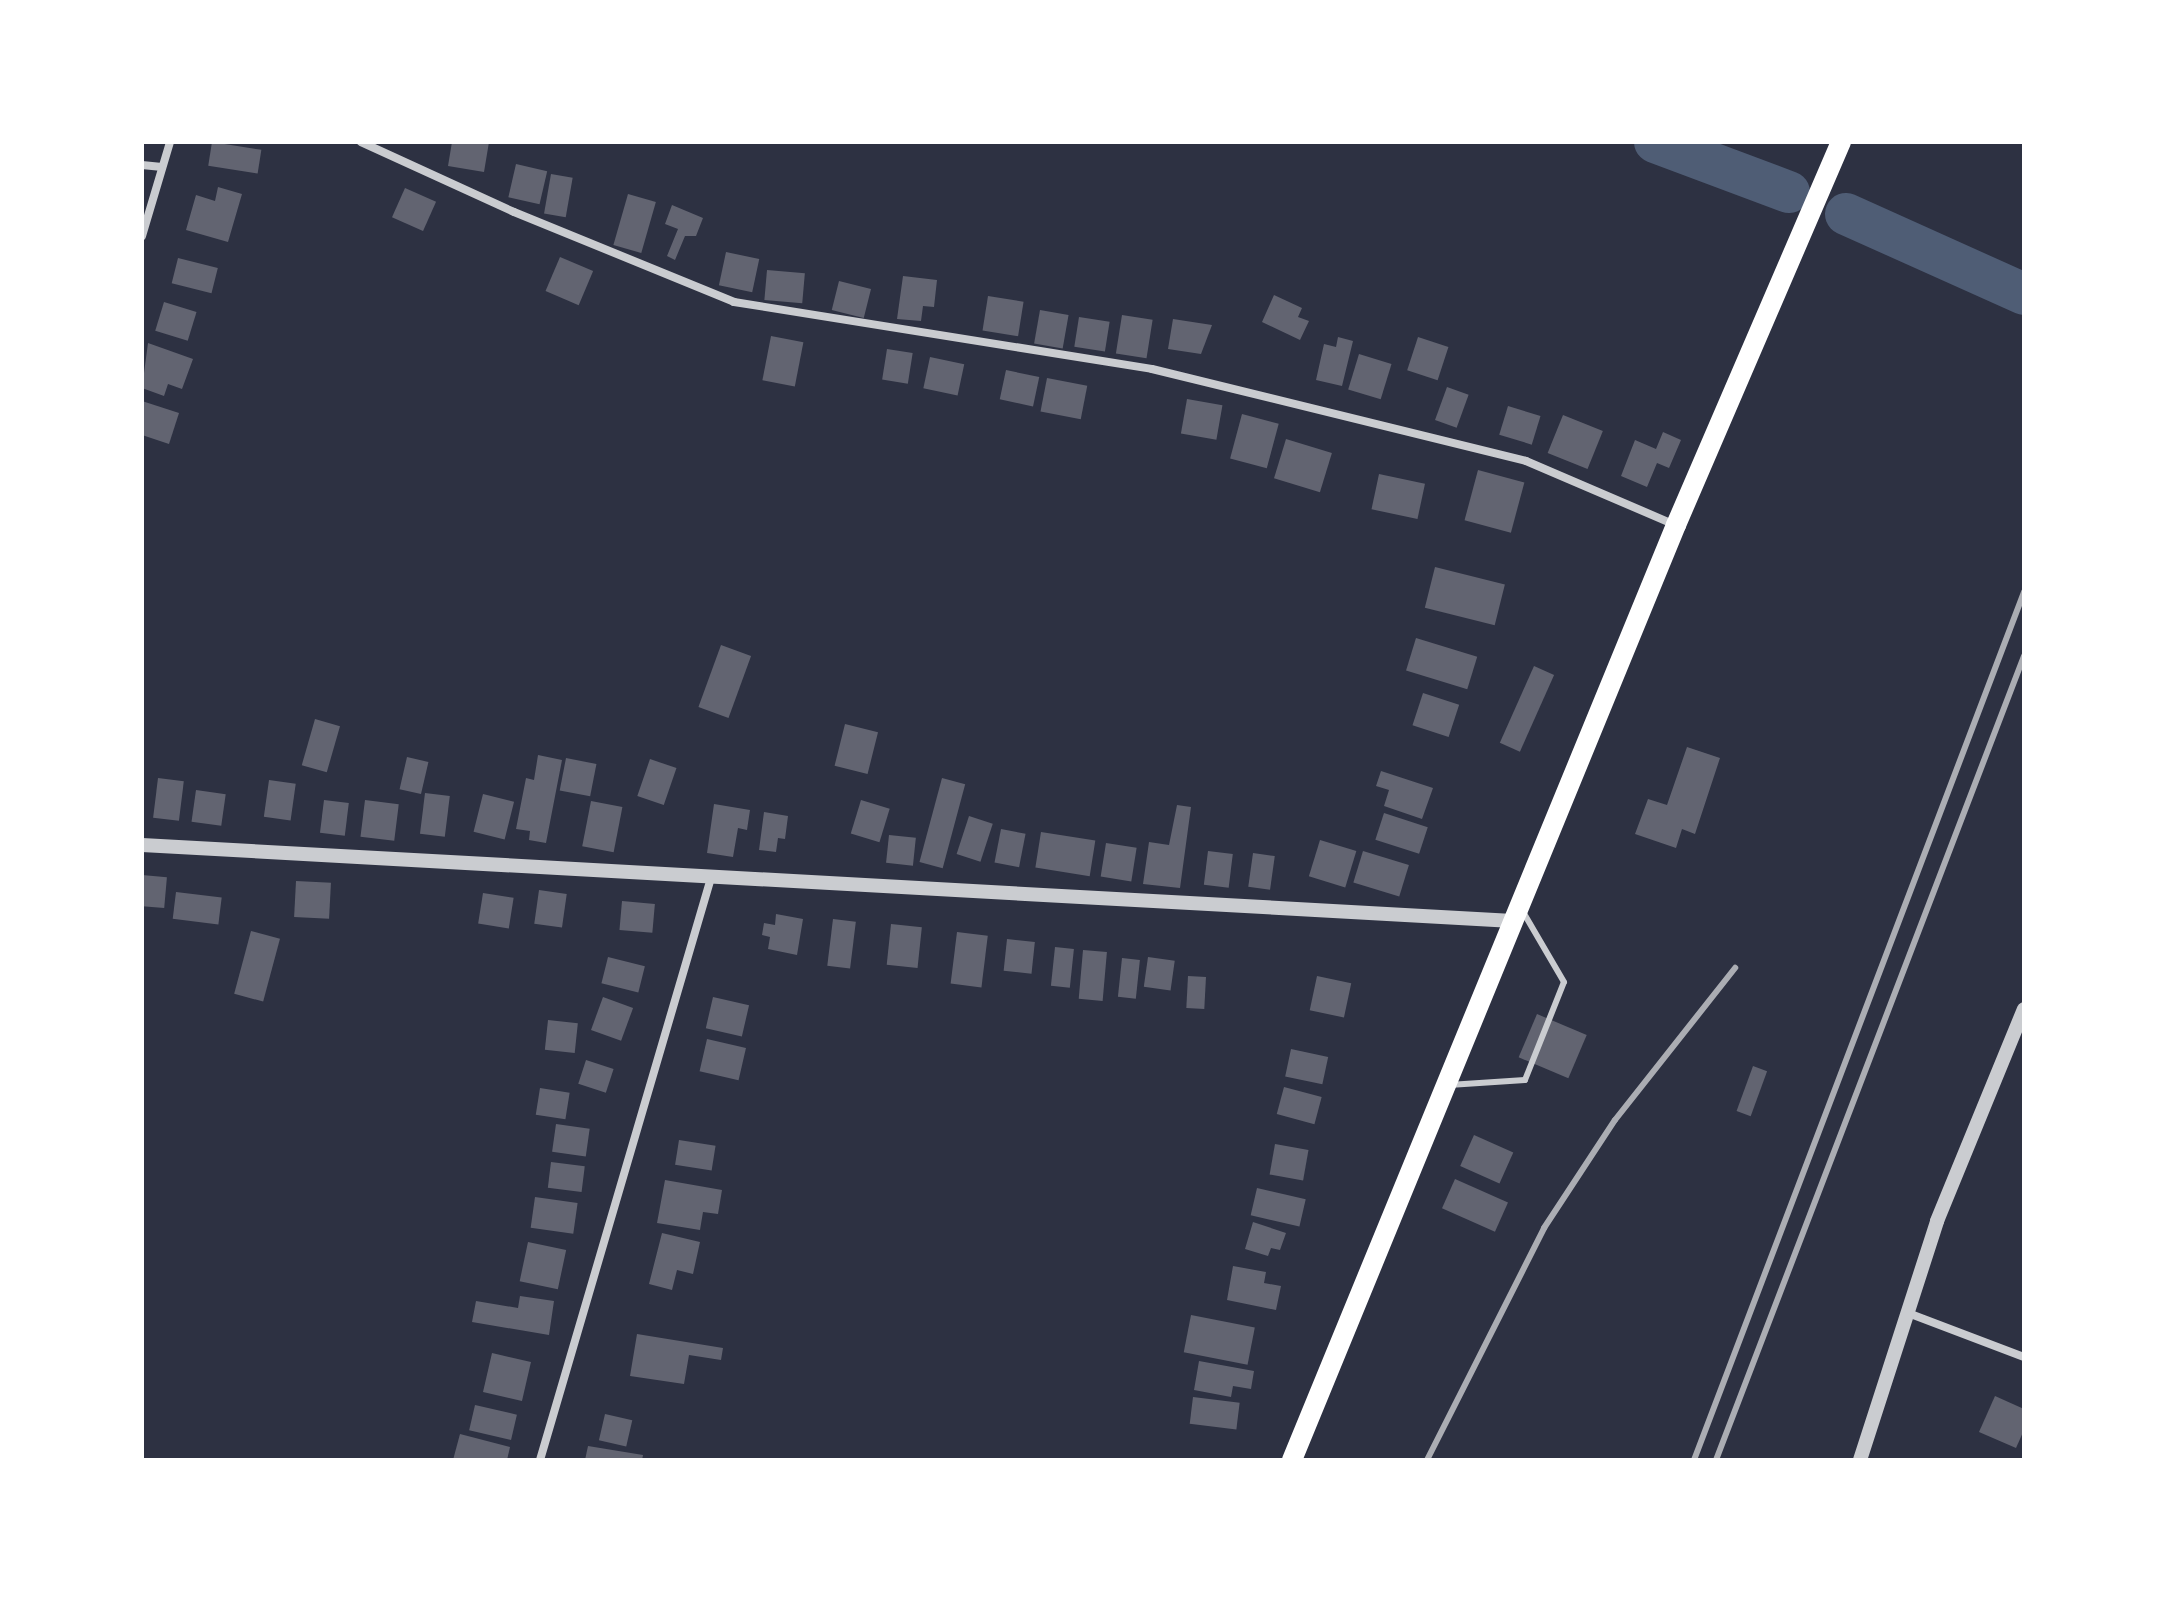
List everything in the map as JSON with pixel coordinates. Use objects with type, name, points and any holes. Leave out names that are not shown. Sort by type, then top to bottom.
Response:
[{"type":"main road","points":[[1292,1460],[1676,525],[1841,142]]},
{"type":"street","points":[[142,236],[170,142]]},
{"type":"street","points":[[361,142],[514,212],[734,302],[1152,369],[1526,461],[1676,525]]},
{"type":"street","points":[[142,165],[162,167]]},
{"type":"street","points":[[142,845],[711,878],[1516,913]]},
{"type":"street","points":[[540,1460],[711,878]]},
{"type":"street","points":[[1860,1460],[1937,1221],[2024,1009]]},
{"type":"street","points":[[1908,1313],[2024,1357]]},
{"type":"lane","points":[[1446,1085],[1525,1080],[1564,982],[1516,913]]},
{"type":"building","points":[[212,142],[261,150],[258,174],[208,166]]},
{"type":"building","points":[[452,142],[489,142],[484,172],[448,166]]},
{"type":"building","points":[[516,164],[547,171],[540,204],[508,197]]},
{"type":"building","points":[[551,174],[573,178],[566,217],[544,213]]},
{"type":"building","points":[[218,187],[242,194],[228,242],[186,230],[196,195],[215,201]]},
{"type":"building","points":[[405,188],[436,202],[423,231],[392,217]]},
{"type":"building","points":[[628,194],[656,202],[641,253],[613,245]]},
{"type":"building","points":[[672,205],[703,218],[696,236],[685,236],[675,260],[667,256],[678,229],[665,224]]},
{"type":"building","points":[[726,252],[759,259],[752,292],[719,285]]},
{"type":"building","points":[[560,257],[593,271],[579,305],[546,291]]},
{"type":"building","points":[[178,258],[218,268],[211,293],[172,283]]},
{"type":"building","points":[[767,270],[805,273],[802,303],[764,300]]},
{"type":"building","points":[[903,276],[937,280],[934,307],[923,306],[921,321],[897,319]]},
{"type":"building","points":[[839,281],[871,289],[864,318],[832,310]]},
{"type":"building","points":[[1274,295],[1302,308],[1298,317],[1309,321],[1300,340],[1262,322]]},
{"type":"building","points":[[988,296],[1024,302],[1018,336],[983,331]]},
{"type":"building","points":[[164,302],[197,312],[188,341],[155,331]]},
{"type":"building","points":[[1040,310],[1069,315],[1063,349],[1034,343]]},
{"type":"building","points":[[1122,315],[1153,320],[1147,358],[1116,354]]},
{"type":"building","points":[[1079,317],[1110,322],[1105,351],[1074,347]]},
{"type":"building","points":[[1173,319],[1212,325],[1201,354],[1168,349]]},
{"type":"building","points":[[771,336],[803,342],[795,386],[762,380]]},
{"type":"building","points":[[1338,337],[1353,341],[1342,386],[1316,380],[1324,344],[1336,347]]},
{"type":"building","points":[[1418,337],[1448,347],[1438,380],[1407,370]]},
{"type":"building","points":[[148,343],[193,359],[182,389],[168,384],[164,396],[142,388]]},
{"type":"building","points":[[887,349],[913,353],[908,384],[882,380]]},
{"type":"building","points":[[1359,354],[1392,364],[1381,399],[1348,389]]},
{"type":"building","points":[[930,357],[964,364],[958,396],[923,388]]},
{"type":"building","points":[[1006,370],[1039,377],[1033,406],[1000,399]]},
{"type":"building","points":[[1047,378],[1087,386],[1081,419],[1041,411]]},
{"type":"building","points":[[1447,387],[1469,395],[1457,428],[1435,420]]},
{"type":"building","points":[[1187,399],[1222,405],[1216,440],[1181,433]]},
{"type":"building","points":[[142,401],[179,413],[169,444],[142,435]]},
{"type":"building","points":[[1508,406],[1541,416],[1532,445],[1499,435]]},
{"type":"building","points":[[1242,414],[1279,424],[1267,468],[1230,458]]},
{"type":"building","points":[[1563,415],[1603,431],[1588,469],[1548,453]]},
{"type":"building","points":[[1663,432],[1681,440],[1669,468],[1657,463],[1647,487],[1621,476],[1635,440],[1656,449]]},
{"type":"building","points":[[1286,439],[1332,453],[1320,492],[1274,478]]},
{"type":"building","points":[[1478,470],[1524,482],[1511,533],[1465,520]]},
{"type":"building","points":[[1379,474],[1425,484],[1417,519],[1372,509]]},
{"type":"building","points":[[1435,567],[1505,584],[1495,625],[1425,608]]},
{"type":"building","points":[[1416,638],[1477,657],[1467,689],[1406,671]]},
{"type":"building","points":[[721,645],[751,656],[728,718],[698,707]]},
{"type":"building","points":[[1534,666],[1554,675],[1520,752],[1500,743]]},
{"type":"building","points":[[1423,693],[1459,705],[1449,737],[1412,725]]},
{"type":"building","points":[[315,719],[340,726],[327,772],[302,765]]},
{"type":"building","points":[[845,724],[878,732],[868,774],[835,766]]},
{"type":"building","points":[[1687,747],[1720,758],[1695,834],[1682,829],[1676,848],[1635,834],[1648,799],[1667,805]]},
{"type":"building","points":[[538,755],[562,760],[546,843],[529,840],[530,831],[516,829],[526,778],[534,780]]},
{"type":"building","points":[[407,757],[428,762],[421,794],[400,789]]},
{"type":"building","points":[[566,758],[596,764],[590,796],[560,790]]},
{"type":"building","points":[[650,759],[676,768],[664,805],[637,796]]},
{"type":"building","points":[[1381,771],[1433,788],[1422,819],[1384,806],[1389,790],[1376,786]]},
{"type":"building","points":[[158,778],[184,781],[179,821],[153,818]]},
{"type":"building","points":[[942,778],[965,784],[943,868],[919,862]]},
{"type":"building","points":[[269,780],[296,784],[291,820],[264,817]]},
{"type":"building","points":[[196,790],[226,794],[221,826],[192,822]]},
{"type":"building","points":[[425,793],[450,796],[445,837],[420,834]]},
{"type":"building","points":[[483,794],[514,802],[505,840],[474,832]]},
{"type":"building","points":[[324,800],[349,803],[345,836],[320,833]]},
{"type":"building","points":[[365,800],[399,804],[394,841],[360,837]]},
{"type":"building","points":[[861,800],[890,809],[879,842],[851,833]]},
{"type":"building","points":[[591,801],[622,807],[614,852],[582,846]]},
{"type":"building","points":[[714,804],[750,810],[747,830],[738,828],[733,857],[707,853]]},
{"type":"building","points":[[1177,805],[1191,807],[1180,888],[1143,884],[1149,842],[1169,845]]},
{"type":"building","points":[[764,812],[788,816],[785,839],[778,838],[776,852],[759,850]]},
{"type":"building","points":[[1384,813],[1428,827],[1419,854],[1375,840]]},
{"type":"building","points":[[969,816],[993,824],[980,862],[957,854]]},
{"type":"building","points":[[1001,829],[1026,834],[1019,867],[995,862]]},
{"type":"building","points":[[1041,832],[1095,841],[1090,876],[1035,868]]},
{"type":"building","points":[[889,835],[916,838],[913,866],[886,863]]},
{"type":"building","points":[[1320,840],[1356,851],[1345,887],[1309,876]]},
{"type":"building","points":[[1106,843],[1137,848],[1131,881],[1101,877]]},
{"type":"building","points":[[1208,851],[1233,854],[1229,888],[1204,885]]},
{"type":"building","points":[[1363,851],[1409,865],[1399,897],[1353,883]]},
{"type":"building","points":[[1253,853],[1275,856],[1270,890],[1248,887]]},
{"type":"building","points":[[142,875],[167,877],[164,908],[142,906]]},
{"type":"building","points":[[296,881],[331,883],[329,919],[294,917]]},
{"type":"building","points":[[539,890],[567,894],[562,928],[534,924]]},
{"type":"building","points":[[176,892],[222,898],[218,924],[173,919]]},
{"type":"building","points":[[483,893],[514,898],[509,928],[478,924]]},
{"type":"building","points":[[622,901],[655,904],[652,933],[619,930]]},
{"type":"building","points":[[776,914],[803,919],[797,955],[768,949],[770,937],[762,935],[764,923],[775,925]]},
{"type":"building","points":[[833,919],[856,922],[850,968],[827,966]]},
{"type":"building","points":[[891,924],[922,927],[918,968],[887,965]]},
{"type":"building","points":[[251,931],[280,939],[263,1002],[234,994]]},
{"type":"building","points":[[957,932],[988,936],[981,987],[951,984]]},
{"type":"building","points":[[1007,939],[1035,942],[1032,974],[1004,971]]},
{"type":"building","points":[[1055,947],[1074,949],[1070,988],[1051,986]]},
{"type":"building","points":[[1083,950],[1107,952],[1103,1001],[1079,999]]},
{"type":"building","points":[[608,957],[645,966],[638,992],[601,983]]},
{"type":"building","points":[[1148,957],[1175,961],[1171,990],[1144,987]]},
{"type":"building","points":[[1122,958],[1140,960],[1136,999],[1118,997]]},
{"type":"building","points":[[1188,976],[1206,977],[1204,1009],[1186,1008]]},
{"type":"building","points":[[1317,976],[1351,983],[1344,1018],[1310,1010]]},
{"type":"building","points":[[603,997],[633,1008],[621,1041],[591,1030]]},
{"type":"building","points":[[713,997],[749,1005],[742,1037],[706,1028]]},
{"type":"building","points":[[1537,1014],[1587,1035],[1568,1078],[1519,1057]]},
{"type":"building","points":[[548,1020],[578,1023],[575,1053],[545,1050]]},
{"type":"building","points":[[707,1039],[746,1048],[739,1080],[700,1071]]},
{"type":"building","points":[[1291,1049],[1328,1057],[1322,1084],[1285,1076]]},
{"type":"building","points":[[586,1060],[614,1069],[606,1093],[578,1084]]},
{"type":"building","points":[[1753,1066],[1767,1071],[1751,1116],[1737,1111]]},
{"type":"building","points":[[1284,1087],[1322,1097],[1314,1124],[1277,1114]]},
{"type":"building","points":[[540,1088],[570,1093],[565,1119],[536,1115]]},
{"type":"building","points":[[556,1124],[590,1129],[586,1156],[552,1152]]},
{"type":"building","points":[[1474,1135],[1513,1152],[1499,1184],[1460,1166]]},
{"type":"building","points":[[679,1140],[716,1146],[712,1170],[675,1165]]},
{"type":"building","points":[[1275,1144],[1308,1150],[1303,1180],[1270,1175]]},
{"type":"building","points":[[551,1162],[585,1166],[582,1192],[548,1188]]},
{"type":"building","points":[[1455,1179],[1508,1203],[1495,1232],[1442,1208]]},
{"type":"building","points":[[665,1180],[722,1190],[718,1214],[703,1212],[700,1230],[657,1223]]},
{"type":"building","points":[[1257,1188],[1306,1199],[1299,1227],[1251,1215]]},
{"type":"building","points":[[535,1197],[578,1203],[573,1234],[531,1228]]},
{"type":"building","points":[[1253,1222],[1286,1233],[1280,1250],[1271,1248],[1268,1256],[1245,1249]]},
{"type":"building","points":[[662,1233],[700,1242],[693,1274],[677,1270],[672,1290],[649,1284]]},
{"type":"building","points":[[528,1242],[566,1250],[558,1289],[520,1281]]},
{"type":"building","points":[[1233,1266],[1266,1272],[1264,1283],[1281,1286],[1276,1310],[1227,1300]]},
{"type":"building","points":[[520,1296],[554,1301],[549,1335],[472,1322],[476,1301],[518,1308]]},
{"type":"building","points":[[1191,1315],[1255,1327],[1248,1365],[1184,1352]]},
{"type":"building","points":[[637,1334],[723,1348],[721,1360],[689,1355],[684,1384],[630,1376]]},
{"type":"building","points":[[492,1353],[531,1362],[522,1401],[483,1392]]},
{"type":"building","points":[[1199,1361],[1254,1371],[1251,1389],[1233,1386],[1231,1397],[1194,1390]]},
{"type":"building","points":[[1995,1396],[2024,1409],[2024,1430],[2016,1448],[1979,1432]]},
{"type":"building","points":[[1193,1397],[1240,1403],[1236,1430],[1190,1424]]},
{"type":"building","points":[[475,1405],[517,1415],[511,1440],[469,1430]]},
{"type":"building","points":[[605,1414],[632,1420],[626,1447],[599,1440]]},
{"type":"building","points":[[460,1434],[510,1447],[507,1460],[453,1460]]},
{"type":"building","points":[[588,1446],[643,1455],[642,1460],[585,1460]]},
{"type":"waterway","points":[[1655,142],[1789,192]]},
{"type":"waterway","points":[[1846,214],[2024,294]]},
{"type":"railway","points":[[1694,1460],[2024,592]]},
{"type":"railway","points":[[1716,1460],[2024,656]]},
{"type":"railway","points":[[1427,1460],[1544,1228],[1615,1120],[1735,968]]}]
